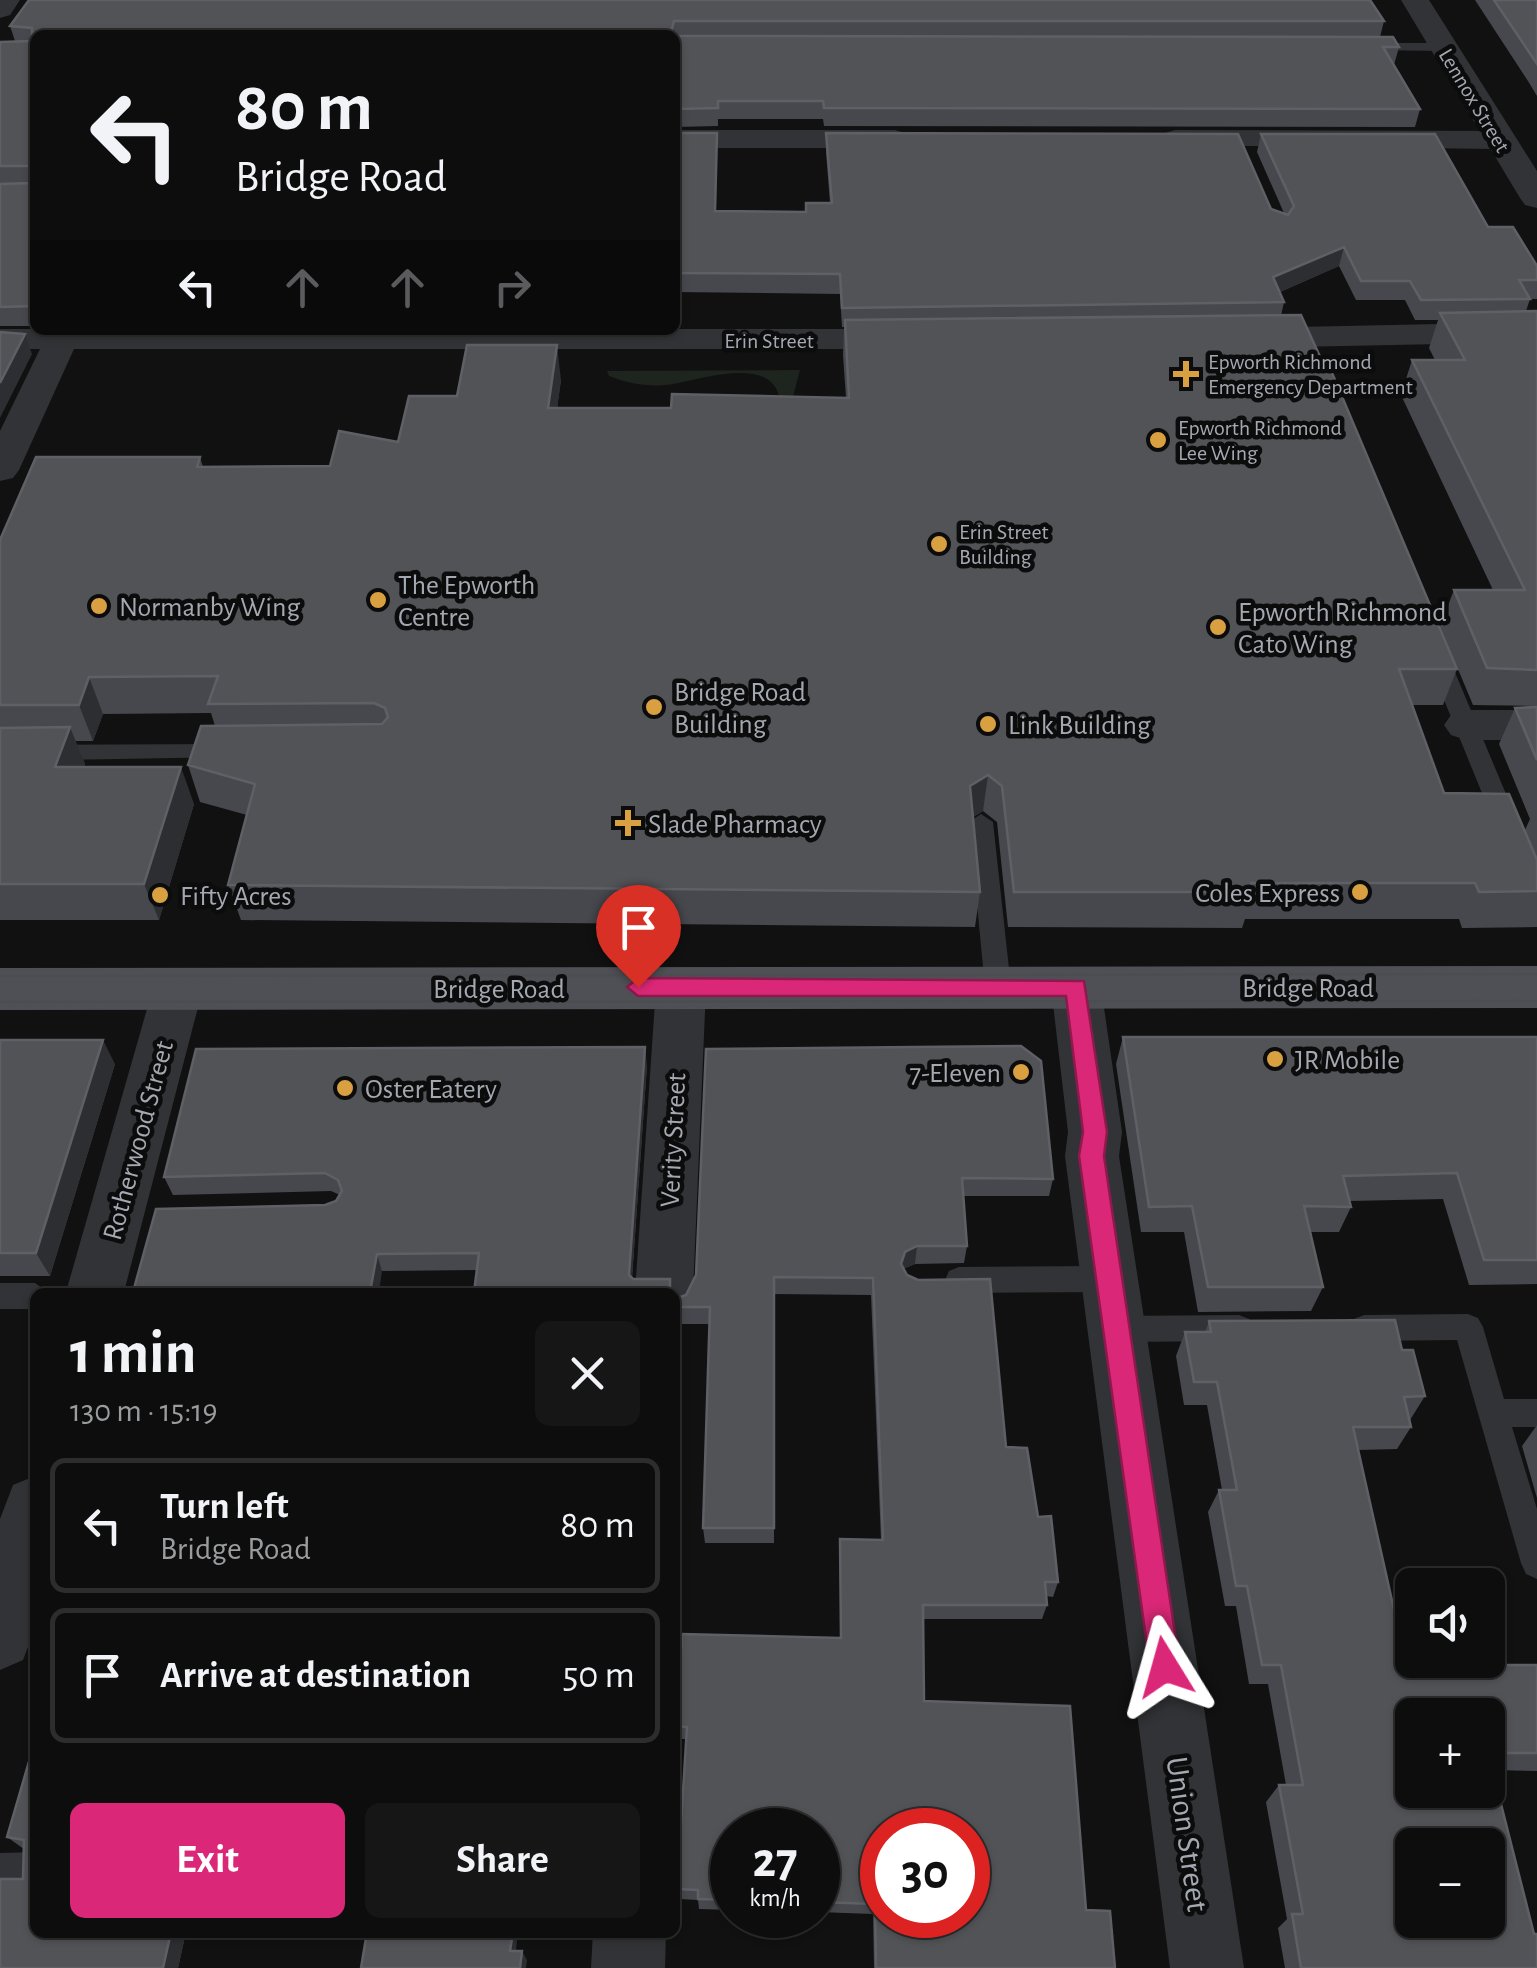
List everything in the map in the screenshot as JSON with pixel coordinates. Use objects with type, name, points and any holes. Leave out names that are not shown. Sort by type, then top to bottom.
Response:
[{"type":"main road","points":[[1537,958],[1527,953],[1126,954],[1076,987],[1120,1024],[1537,1023]]},
{"type":"main road","name":"Bridge Road","points":[[0,988],[1537,987]]},
{"type":"street","points":[[0,8],[6,0]]},
{"type":"street","name":"Lennox Street","points":[[1416,0],[1516,152],[1537,198]]},
{"type":"street","points":[[680,139],[933,138]]},
{"type":"street","points":[[1146,138],[1243,145],[1516,152]]},
{"type":"street","points":[[1212,338],[1313,350],[1537,332]]},
{"type":"street","name":"Erin Street","points":[[0,339],[940,339]]},
{"type":"street","points":[[0,470],[62,339]]},
{"type":"street","points":[[1466,725],[1537,725]]},
{"type":"street","name":"Union Street","points":[[1076,987],[1095,1132],[1092,1156],[1207,1968]]},
{"type":"street","name":"Rotherwood Street","points":[[96,1288],[134,1212],[178,988]]},
{"type":"street","name":"Verity Street","points":[[664,1288],[681,988]]},
{"type":"street","points":[[0,1637],[30,1525]]},
{"type":"street","points":[[628,1968],[630,1938]]},
{"type":"lane","points":[[1358,46],[1444,47]]},
{"type":"lane","points":[[1430,639],[1516,846]]},
{"type":"lane","points":[[0,753],[248,752]]},
{"type":"lane","points":[[981,822],[998,987]]},
{"type":"lane","points":[[935,1280],[1268,1328]]},
{"type":"lane","points":[[0,1296],[30,1296]]},
{"type":"lane","points":[[1328,1328],[1468,1327],[1537,1563]]},
{"type":"lane","points":[[1494,1413],[1537,1413]]},
{"type":"lane","points":[[0,1870],[30,1870]]},
{"type":"shaded area","points":[[800,370],[791,404],[780,400],[774,385],[763,377],[747,373],[651,385],[609,376],[607,371]]},
{"type":"building","points":[[29,0],[1370,0],[1384,21],[674,21],[672,30],[32,30],[10,26]]},
{"type":"building","points":[[1494,0],[1537,0],[1537,64],[1535,61]]},
{"type":"building","points":[[680,36],[1393,37],[1399,47],[1383,47],[1420,109],[824,108],[823,101],[718,101],[718,108],[680,109]]},
{"type":"building","points":[[30,41],[30,167],[0,166],[0,42]]},
{"type":"building","points":[[680,133],[717,133],[715,211],[806,212],[806,203],[832,203],[826,133],[1238,134],[1271,209],[1288,215],[1294,206],[1261,134],[1435,134],[1488,227],[1513,227],[1537,266],[1537,280],[1519,280],[1530,299],[1421,300],[1410,281],[1361,281],[1344,247],[1273,277],[1284,302],[842,308],[840,274],[680,273]]},
{"type":"building","points":[[30,183],[30,306],[0,307],[0,184]]},
{"type":"building","points":[[1537,311],[1537,670],[1487,668],[1454,590],[1525,590],[1412,360],[1465,360],[1440,313]]},
{"type":"building","points":[[1301,315],[1322,361],[1327,361],[1457,669],[1399,669],[1444,793],[1509,794],[1537,860],[1537,891],[1479,892],[1475,883],[1251,883],[1253,892],[1014,892],[1002,786],[988,775],[970,786],[980,892],[228,885],[255,784],[188,765],[201,726],[382,724],[388,717],[385,708],[374,703],[208,704],[218,676],[89,677],[79,705],[0,705],[0,540],[36,457],[200,457],[197,467],[330,466],[339,431],[398,442],[409,396],[457,396],[467,345],[557,345],[548,408],[671,408],[672,394],[849,398],[845,320]]},
{"type":"building","points":[[0,332],[25,334],[0,383]]},
{"type":"building","points":[[1537,707],[1537,760],[1515,708]]},
{"type":"building","points":[[70,727],[55,767],[181,767],[144,884],[0,884],[0,728]]},
{"type":"building","points":[[1123,1037],[1537,1037],[1537,1260],[1484,1260],[1457,1173],[1343,1176],[1351,1207],[1304,1206],[1323,1287],[1208,1287],[1192,1206],[1149,1207]]},
{"type":"building","points":[[0,1040],[103,1040],[36,1253],[0,1253]]},
{"type":"building","points":[[1021,1046],[1041,1061],[1053,1179],[962,1178],[967,1246],[917,1246],[905,1252],[901,1264],[907,1275],[918,1280],[990,1279],[1006,1447],[1027,1448],[1038,1517],[1051,1516],[1058,1582],[1045,1582],[1047,1605],[923,1605],[924,1701],[1070,1706],[1086,1910],[1110,1911],[1115,1968],[876,1968],[876,1938],[990,1938],[990,1808],[860,1808],[860,1903],[840,1903],[840,1808],[710,1808],[710,1899],[698,1899],[698,1890],[680,1889],[687,1727],[680,1726],[682,1634],[841,1638],[840,1539],[883,1540],[873,1278],[774,1277],[774,1528],[703,1528],[710,1307],[680,1307],[680,1297],[686,1295],[696,1275],[706,1049]]},
{"type":"building","points":[[645,1047],[629,1275],[633,1279],[670,1279],[670,1288],[475,1288],[479,1253],[377,1254],[371,1288],[134,1288],[156,1209],[325,1205],[336,1201],[342,1191],[338,1180],[325,1173],[164,1177],[196,1049]]},
{"type":"building","points":[[1395,1320],[1402,1350],[1413,1350],[1425,1396],[1404,1397],[1411,1427],[1353,1427],[1395,1614],[1395,1678],[1505,1678],[1505,1665],[1537,1665],[1537,1753],[1505,1753],[1505,1698],[1395,1698],[1395,1808],[1502,1808],[1537,1934],[1537,1968],[1301,1968],[1292,1914],[1303,1914],[1279,1785],[1303,1785],[1281,1665],[1262,1665],[1247,1586],[1236,1586],[1219,1490],[1237,1490],[1217,1382],[1194,1382],[1185,1332],[1211,1332],[1209,1321]]},
{"type":"building","points":[[30,1758],[30,1938],[170,1938],[163,1968],[0,1968],[0,1879],[23,1879],[24,1840],[7,1837]]},
{"type":"building","points":[[366,1938],[512,1938],[510,1951],[522,1951],[520,1968],[361,1968]]},
{"type":"tram line","points":[[0,976],[1537,974]]},
{"type":"tram line","points":[[0,1002],[1537,1001]]},
{"type":"place","name":"Epworth Richmond Emergency Department","points":[[1186,374]]},
{"type":"place","name":"Epworth Richmond Lee Wing","points":[[1158,440]]},
{"type":"place","name":"Erin Street Building","points":[[939,544]]},
{"type":"place","name":"The Epworth Centre","points":[[378,600]]},
{"type":"place","name":"Normanby Wing","points":[[99,606]]},
{"type":"place","name":"Epworth Richmond Cato Wing","points":[[1218,627]]},
{"type":"place","name":"Bridge Road Building","points":[[654,707]]},
{"type":"place","name":"Link Building","points":[[988,724]]},
{"type":"place","name":"Slade Pharmacy","points":[[628,823]]},
{"type":"place","name":"Coles Express","points":[[1360,892]]},
{"type":"place","name":"Fifty Acres","points":[[160,895]]},
{"type":"place","name":"JR Mobile","points":[[1275,1059]]},
{"type":"place","name":"7-Eleven","points":[[1021,1072]]},
{"type":"place","name":"Oster Eatery","points":[[345,1088]]},
{"type":"route","points":[[638,987],[1076,987],[1095,1132],[1092,1156],[1165,1667]]}]
